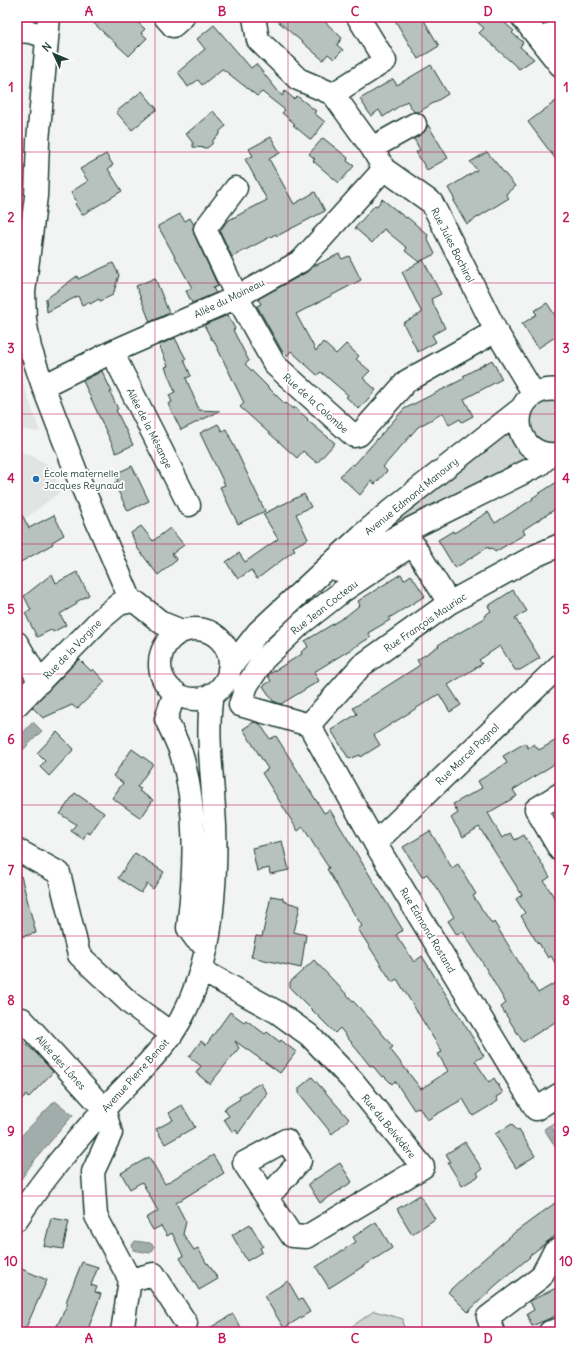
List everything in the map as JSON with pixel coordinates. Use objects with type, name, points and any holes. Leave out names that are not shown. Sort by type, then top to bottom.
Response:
[{"type":"street","points":[[165,17],[172,26],[183,17]]},
{"type":"street","points":[[254,17],[258,40],[298,79],[333,94],[385,61],[358,17]]},
{"type":"street","points":[[522,17],[560,65]]},
{"type":"street","points":[[17,31],[31,32],[48,27],[38,141],[27,195],[24,292],[25,320],[23,348],[43,386],[78,477],[131,601],[137,603],[162,623],[182,631]]},
{"type":"street","points":[[541,40],[560,29]]},
{"type":"street","name":"Rue Jules Bochirol","points":[[333,94],[372,148],[384,169],[432,203],[496,331],[545,392]]},
{"type":"street","points":[[372,148],[415,124]]},
{"type":"street","name":"Allée du Moineau","points":[[43,386],[112,352],[237,297],[301,261],[384,169]]},
{"type":"street","points":[[236,188],[205,229],[237,297]]},
{"type":"street","name":"Rue de la Colombe","points":[[237,297],[275,365],[354,436],[359,434],[407,381],[496,331]]},
{"type":"street","name":"Allée de la Mésange","points":[[112,352],[189,505]]},
{"type":"street","points":[[545,392],[519,416],[519,425],[521,434],[533,449],[541,453],[555,454]]},
{"type":"street","name":"Avenue Edmond Manoury","points":[[230,669],[258,632],[362,535],[395,507],[545,392]]},
{"type":"street","name":"Avenue Edmond Manoury","points":[[304,590],[410,529],[539,465],[555,454]]},
{"type":"street","name":"Rue Jean Cocteau","points":[[309,725],[240,705],[246,685],[264,659],[302,623],[344,590],[413,544],[449,603]]},
{"type":"street","name":"Rue François Mauriac","points":[[309,725],[361,666],[449,603],[537,555],[560,545]]},
{"type":"street","name":"Rue de la Vorgine","points":[[17,705],[100,620],[119,604],[131,601]]},
{"type":"street","points":[[152,616],[162,652]]},
{"type":"street","points":[[202,629],[212,633],[220,639],[230,658],[230,669],[220,688],[212,694],[194,698],[180,695],[167,684],[162,674],[160,663],[162,652],[167,643],[174,636],[182,631],[202,629]]},
{"type":"street","name":"Avenue Edmond Manoury","points":[[220,639],[228,639],[258,632]]},
{"type":"street","points":[[17,643],[40,682]]},
{"type":"street","name":"Rue Marcel Pagnol","points":[[375,844],[560,665]]},
{"type":"street","name":"Avenue Pierre Benoit","points":[[17,1219],[50,1171],[172,1034],[187,1008],[207,946],[211,922],[214,871],[214,810],[209,743],[212,694]]},
{"type":"street","points":[[180,695],[166,719],[180,751],[190,792],[193,829],[193,870],[188,928],[196,939],[207,946]]},
{"type":"street","name":"Avenue Pierre Benoit","points":[[180,695],[209,743]]},
{"type":"street","name":"Rue Edmond Rostand","points":[[309,725],[375,844],[536,1109],[560,1094]]},
{"type":"street","points":[[560,794],[536,809],[560,850]]},
{"type":"street","points":[[17,850],[59,873],[79,955],[131,1004],[172,1034]]},
{"type":"street","name":"Rue du Belvédère","points":[[200,970],[277,1012],[309,1035],[352,1080],[423,1167],[306,1237],[292,1236],[267,1198]]},
{"type":"street","name":"Allée des Lônes","points":[[17,1024],[22,1019],[104,1109]]},
{"type":"street","points":[[104,1109],[111,1133],[93,1172],[96,1216],[130,1280],[122,1332]]},
{"type":"street","points":[[493,1332],[488,1317],[541,1277],[554,1252],[560,1249]]},
{"type":"street","points":[[130,1280],[154,1274],[186,1323]]},
{"type":"street","points":[[550,1332],[560,1329]]},
{"type":"shaded area","points":[[17,89],[24,90],[17,160]]},
{"type":"shaded area","points":[[17,364],[18,369],[40,432],[17,429]]},
{"type":"shaded area","points":[[560,399],[560,446],[556,447],[532,437],[529,417],[540,401]]},
{"type":"shaded area","points":[[508,426],[512,436],[531,457],[376,541],[371,535]]},
{"type":"shaded area","name":"École maternelle Jacques Reynaud","points":[[17,452],[26,453],[51,466],[60,492],[17,525]]},
{"type":"shaded area","points":[[33,722],[42,731],[23,750],[17,744],[17,739]]},
{"type":"shaded area","points":[[55,1101],[73,1115],[33,1162],[17,1185],[17,1140]]},
{"type":"shaded area","points":[[555,1122],[556,1124],[552,1127],[560,1140],[560,1143],[555,1146],[544,1129]]},
{"type":"shaded area","points":[[135,1241],[150,1243],[154,1246],[153,1250],[150,1253],[133,1250],[132,1245]]},
{"type":"shaded area","points":[[374,1311],[403,1319],[404,1332],[344,1332]]},
{"type":"building","points":[[87,17],[132,17],[145,29],[141,33],[147,38],[129,56]]},
{"type":"building","points":[[273,17],[320,17],[342,38],[337,45],[343,50],[334,59],[328,54],[323,60]]},
{"type":"building","points":[[393,17],[422,17],[439,46],[418,59]]},
{"type":"building","points":[[471,17],[498,17],[514,31],[512,33],[523,42],[520,47],[534,59],[519,69],[479,33],[484,28]]},
{"type":"building","points":[[214,25],[251,68],[256,64],[282,96],[285,91],[294,99],[297,96],[316,111],[314,113],[325,122],[311,140],[293,125],[295,124],[282,113],[285,110],[262,92],[257,96],[222,69],[202,85],[198,80],[188,87],[178,72],[205,49],[197,39]]},
{"type":"building","points":[[431,65],[448,94],[419,112],[414,112],[407,101],[383,117],[379,110],[371,116],[360,99],[393,79],[397,85]]},
{"type":"building","points":[[142,91],[157,109],[132,130],[116,112]]},
{"type":"building","points":[[560,98],[560,165],[528,122]]},
{"type":"building","points":[[213,111],[226,126],[220,131],[220,134],[207,148],[193,147],[193,143],[186,134]]},
{"type":"building","points":[[428,125],[448,158],[427,170],[416,152],[420,150],[414,139],[425,131]]},
{"type":"building","points":[[271,137],[280,153],[269,159],[294,204],[315,192],[325,211],[232,257],[220,231],[227,221],[267,200],[245,159],[253,156],[249,149]]},
{"type":"building","points":[[323,138],[348,158],[347,161],[354,166],[339,183],[313,161],[315,159],[309,154]]},
{"type":"building","points":[[487,152],[515,186],[506,194],[509,198],[467,224],[453,201],[455,200],[448,188],[477,170],[470,162]]},
{"type":"building","points":[[106,154],[113,165],[108,169],[122,191],[82,215],[75,204],[77,202],[71,192],[88,181],[80,169]]},
{"type":"building","points":[[382,199],[406,218],[407,217],[428,235],[427,238],[435,254],[419,262],[405,251],[407,248],[384,229],[372,243],[355,228]]},
{"type":"building","points":[[180,214],[185,221],[190,218],[194,225],[194,234],[218,286],[213,288],[216,293],[192,303],[186,291],[192,288],[158,226]]},
{"type":"building","points":[[339,254],[342,259],[349,256],[361,280],[296,314],[316,351],[323,342],[336,354],[346,344],[359,356],[356,359],[370,371],[363,378],[376,390],[359,409],[346,397],[348,395],[321,372],[317,375],[291,351],[287,356],[282,351],[257,306],[261,304],[258,299],[307,272],[314,266]]},
{"type":"building","points":[[423,260],[441,294],[431,299],[445,328],[432,335],[436,342],[418,352],[403,323],[422,313],[402,272]]},
{"type":"building","points":[[113,263],[119,275],[113,295],[100,301],[99,299],[90,304],[89,302],[82,305],[78,296],[47,312],[46,299],[77,276],[78,279]]},
{"type":"building","points":[[155,278],[169,313],[150,322],[136,286]]},
{"type":"building","points":[[547,303],[560,323],[560,334],[538,348],[522,324],[537,314],[534,311]]},
{"type":"building","points":[[228,315],[235,329],[233,330],[249,361],[245,364],[285,404],[286,403],[293,409],[294,407],[335,443],[317,463],[303,451],[297,458],[240,407],[244,403],[213,339],[212,340],[204,325]]},
{"type":"building","points":[[175,338],[186,359],[184,360],[191,376],[186,378],[199,410],[220,411],[181,430],[168,404],[172,402],[169,395],[175,392],[165,367],[168,366],[159,345]]},
{"type":"building","points":[[492,360],[502,379],[464,399],[473,416],[462,422],[460,419],[449,425],[443,413],[418,427],[383,467],[387,471],[375,484],[371,481],[360,495],[340,476],[352,464],[354,465],[404,409],[465,378],[463,376]]},
{"type":"building","points":[[102,371],[112,392],[110,392],[118,409],[116,410],[133,445],[116,453],[83,381]]},
{"type":"building","points":[[218,424],[222,431],[226,429],[265,511],[238,524],[220,487],[225,485],[200,433]]},
{"type":"building","points":[[132,466],[149,501],[128,511],[114,483],[118,481],[115,474]]},
{"type":"building","points":[[560,480],[560,506],[523,530],[525,534],[495,552],[492,548],[489,549],[488,547],[455,568],[438,540],[453,531],[454,533],[488,512],[495,523]]},
{"type":"building","points":[[304,494],[311,507],[296,514],[308,539],[293,547],[295,550],[257,579],[251,570],[238,579],[226,562],[239,553],[245,562],[278,539],[263,514]]},
{"type":"building","points":[[17,506],[29,528],[54,515],[64,535],[52,542],[53,544],[17,564]]},
{"type":"building","points":[[141,526],[153,541],[170,528],[184,545],[172,554],[177,560],[158,575],[138,549],[131,533]]},
{"type":"building","points":[[77,572],[89,595],[76,602],[77,604],[60,614],[66,625],[53,632],[51,630],[37,637],[25,613],[31,610],[24,596],[52,574],[56,583]]},
{"type":"building","points":[[401,574],[404,580],[411,575],[425,596],[368,633],[371,637],[314,672],[319,681],[281,704],[273,701],[263,686],[271,681],[268,676],[269,674],[302,654],[301,652],[308,647],[305,641],[346,616],[360,605],[358,601]]},
{"type":"building","points":[[513,590],[527,611],[515,618],[540,658],[520,670],[515,670],[500,646],[479,660],[482,664],[448,685],[461,705],[450,712],[439,694],[374,735],[380,745],[361,757],[360,755],[349,759],[331,730],[357,714],[353,708],[420,665],[417,660],[439,646],[438,645],[485,618],[484,616],[491,611],[488,606]]},
{"type":"building","points":[[79,659],[91,671],[93,669],[105,682],[77,709],[72,705],[43,718],[32,707]]},
{"type":"building","points":[[254,722],[260,724],[270,739],[276,736],[324,813],[330,810],[403,930],[396,935],[414,962],[422,956],[484,1056],[475,1061],[489,1082],[494,1078],[503,1093],[496,1097],[498,1101],[473,1116],[463,1099],[427,1120],[419,1107],[414,1110],[395,1081],[392,1084],[384,1076],[382,1077],[372,1065],[370,1066],[340,1028],[335,1033],[290,988],[290,982],[314,960],[371,1020],[393,1047],[390,1049],[421,1089],[448,1071],[438,1054],[442,1052],[397,979],[392,982],[358,929],[362,926],[327,869],[329,868],[303,827],[298,831],[262,773],[268,769],[243,729]]},
{"type":"building","points":[[57,732],[74,749],[49,776],[40,767],[45,761],[37,753]]},
{"type":"building","points":[[560,738],[560,757],[555,761],[556,763],[513,790],[517,796],[488,813],[502,838],[511,833],[515,840],[524,835],[550,877],[544,881],[560,907],[560,971],[551,956],[548,958],[539,943],[538,944],[521,916],[525,913],[516,899],[522,895],[479,827],[463,837],[451,818],[458,813],[453,804],[482,788],[478,781],[507,763],[503,756],[525,743],[528,748],[534,744],[539,750]]},
{"type":"building","points":[[132,749],[153,764],[137,787],[141,789],[139,791],[153,800],[141,818],[112,798],[123,783],[113,776]]},
{"type":"building","points":[[75,793],[104,813],[90,834],[87,832],[83,839],[71,831],[76,824],[60,814]]},
{"type":"building","points":[[430,831],[452,868],[458,864],[476,894],[473,896],[492,924],[494,922],[538,993],[560,980],[560,1019],[523,1042],[501,1007],[506,1003],[481,960],[463,932],[457,935],[448,921],[454,917],[439,892],[427,874],[422,877],[403,847]]},
{"type":"building","points":[[282,841],[289,870],[270,874],[269,868],[257,871],[252,848]]},
{"type":"building","points":[[135,853],[164,872],[153,889],[147,884],[141,893],[118,878]]},
{"type":"building","points":[[21,876],[36,933],[17,938],[17,877]]},
{"type":"building","points":[[271,896],[283,898],[283,901],[300,906],[294,932],[306,935],[301,968],[251,957],[256,936],[262,937]]},
{"type":"building","points":[[230,1012],[244,1022],[246,1020],[265,1034],[267,1032],[280,1042],[281,1040],[296,1052],[280,1073],[235,1041],[239,1048],[210,1084],[196,1073],[201,1066],[189,1057],[201,1041],[206,1045]]},
{"type":"building","points":[[17,1036],[37,1054],[53,1072],[28,1098],[26,1095],[17,1104]]},
{"type":"building","points":[[312,1077],[349,1119],[332,1134],[299,1093],[299,1088]]},
{"type":"building","points":[[260,1083],[267,1093],[238,1134],[236,1130],[233,1133],[224,1119],[229,1116],[224,1109],[240,1099],[239,1096]]},
{"type":"building","points":[[182,1105],[195,1127],[165,1144],[156,1129],[173,1120],[169,1113]]},
{"type":"building","points":[[512,1124],[517,1131],[519,1130],[535,1156],[516,1168],[495,1134]]},
{"type":"building","points":[[465,1142],[482,1169],[477,1173],[479,1176],[462,1186],[448,1163],[451,1162],[446,1154]]},
{"type":"building","points":[[213,1155],[224,1173],[176,1203],[186,1222],[183,1234],[194,1250],[198,1248],[218,1279],[199,1290],[180,1258],[183,1256],[172,1233],[167,1236],[161,1226],[153,1230],[146,1218],[158,1211],[142,1182],[130,1189],[121,1173],[149,1157],[165,1184]]},
{"type":"building","points":[[340,1163],[352,1182],[320,1203],[308,1184]]},
{"type":"building","points":[[420,1195],[435,1219],[412,1234],[397,1209]]},
{"type":"building","points":[[555,1203],[560,1210],[560,1232],[529,1256],[530,1257],[496,1285],[468,1312],[448,1292],[514,1233]]},
{"type":"building","points":[[51,1218],[69,1221],[63,1249],[44,1246]]},
{"type":"building","points":[[376,1222],[392,1248],[329,1288],[316,1267],[356,1242],[353,1237]]},
{"type":"building","points":[[250,1224],[263,1246],[260,1248],[262,1252],[247,1261],[232,1235]]},
{"type":"building","points":[[82,1262],[98,1267],[91,1285],[97,1287],[95,1292],[101,1294],[87,1332],[54,1332],[68,1303],[66,1302]]},
{"type":"building","points":[[17,1267],[47,1280],[24,1332],[17,1332]]},
{"type":"building","points":[[288,1281],[299,1300],[302,1299],[310,1312],[284,1328],[264,1296]]},
{"type":"building","points":[[560,1286],[560,1314],[532,1326],[527,1314],[534,1310],[530,1301]]},
{"type":"building","points":[[233,1314],[243,1332],[203,1332]]},
{"type":"place","name":"École maternelle Jacques Reynaud","points":[[36,479]]}]
